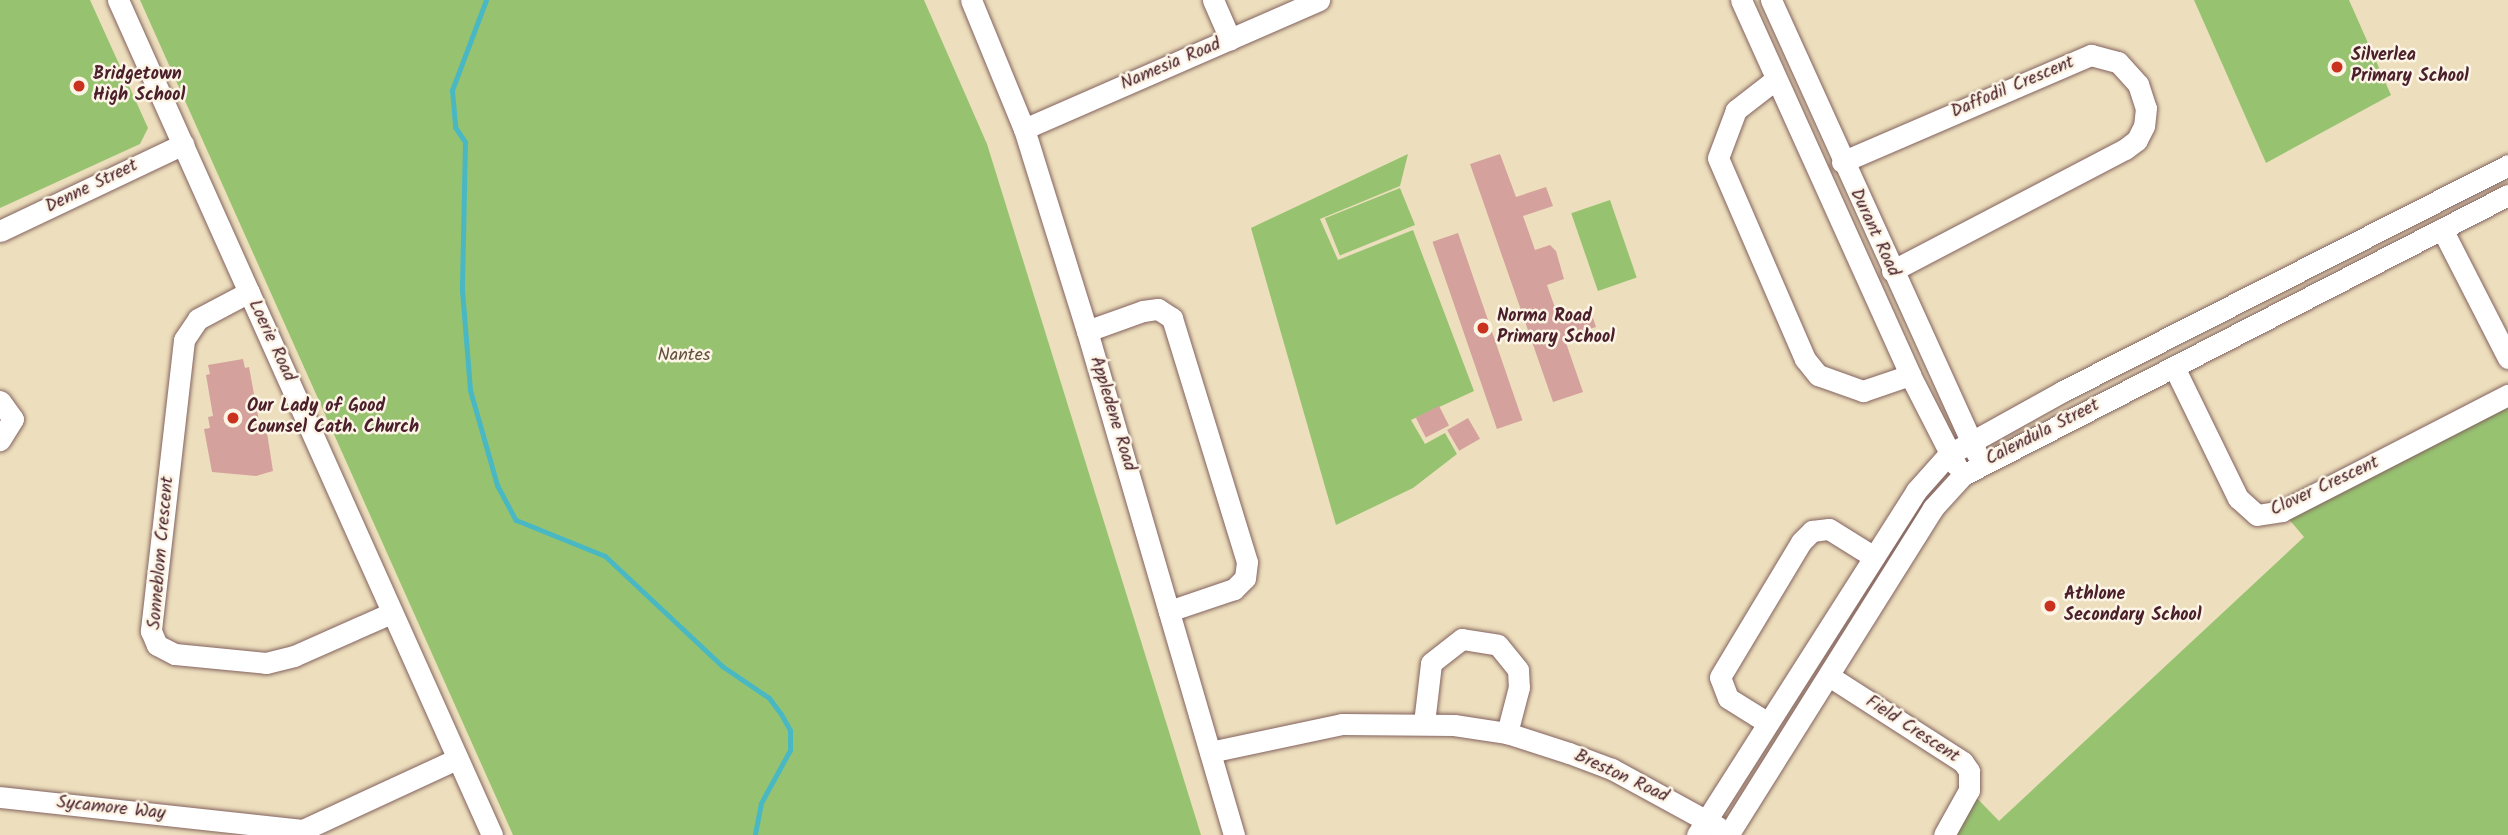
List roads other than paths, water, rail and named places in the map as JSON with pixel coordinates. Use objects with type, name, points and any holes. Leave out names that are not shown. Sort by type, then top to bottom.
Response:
[{"type":"street","name":"Loerie Road","points":[[118,0],[492,835]]},
{"type":"street","name":"Appledene Road","points":[[971,0],[1024,129],[1087,331],[1234,835]]},
{"type":"street","points":[[1213,0],[1230,39]]},
{"type":"street","name":"Namesia Road","points":[[1024,129],[1319,0]]},
{"type":"street","points":[[1743,5],[1771,0]]},
{"type":"street","name":"Durant Road","points":[[1771,0],[1970,441],[1973,469]]},
{"type":"street","name":"Durant Road","points":[[1743,5],[1948,456],[1973,469]]},
{"type":"street","name":"Daffodil Crescent","points":[[1842,162],[2091,55],[2118,62],[2138,84],[2146,108],[2144,125],[2131,145],[1892,271]]},
{"type":"street","points":[[1776,79],[1736,110],[1718,158],[1805,359],[1823,378],[1868,391],[1910,375]]},
{"type":"street","name":"Denne Street","points":[[0,231],[183,144]]},
{"type":"street","name":"Calendula Street","points":[[1702,827],[1916,491],[1948,456],[1970,441],[2336,255],[2508,164]]},
{"type":"street","name":"Calendula Street","points":[[1728,834],[1933,508],[1973,469],[2508,195]]},
{"type":"street","points":[[1842,226],[1867,216]]},
{"type":"street","points":[[2442,229],[2508,358]]},
{"type":"street","points":[[2336,255],[2346,276]]},
{"type":"street","name":"Sonneblom Crescent","points":[[249,292],[198,319],[184,340],[151,631],[157,646],[175,654],[266,663],[294,656],[391,614]]},
{"type":"street","points":[[1087,331],[1143,311],[1157,309],[1172,318],[1243,549],[1245,578],[1234,589],[1169,611]]},
{"type":"street","name":"Clover Crescent","points":[[2174,367],[2238,498],[2257,516],[2282,511],[2508,395]]},
{"type":"street","points":[[0,401],[13,419],[0,440]]},
{"type":"street","points":[[1768,723],[1728,698],[1720,677],[1794,553],[1812,531],[1829,529],[1874,557]]},
{"type":"street","points":[[1424,723],[1431,663],[1462,639],[1498,645],[1518,670],[1519,687],[1507,733]]},
{"type":"street","name":"Field Crescent","points":[[1829,676],[1963,762],[1969,771],[1969,790],[1944,835]]},
{"type":"street","name":"Breston Road","points":[[1210,752],[1342,724],[1424,723],[1507,733],[1612,769],[1702,827],[1728,834]]},
{"type":"street","name":"Sycamore Way","points":[[0,797],[303,830],[457,759]]},
{"type":"waterway","points":[[486,0],[452,90],[455,127],[465,142],[462,290],[470,390],[497,485],[516,520],[605,556],[722,666],[769,698],[781,714],[790,730],[790,750],[761,803],[755,835]]},
{"type":"place","name":"Silverlea Primary School","points":[[2337,67]]},
{"type":"place","name":"Bridgetown High School","points":[[79,86]]},
{"type":"place","name":"Norma Road Primary School","points":[[1483,328]]},
{"type":"place","name":"Our Lady of Good Counsel Cath. Church","points":[[233,418]]},
{"type":"place","name":"Athlone Secondary School","points":[[2050,606]]},
{"type":"park label","name":"Nantes","points":[[684,356]]}]
